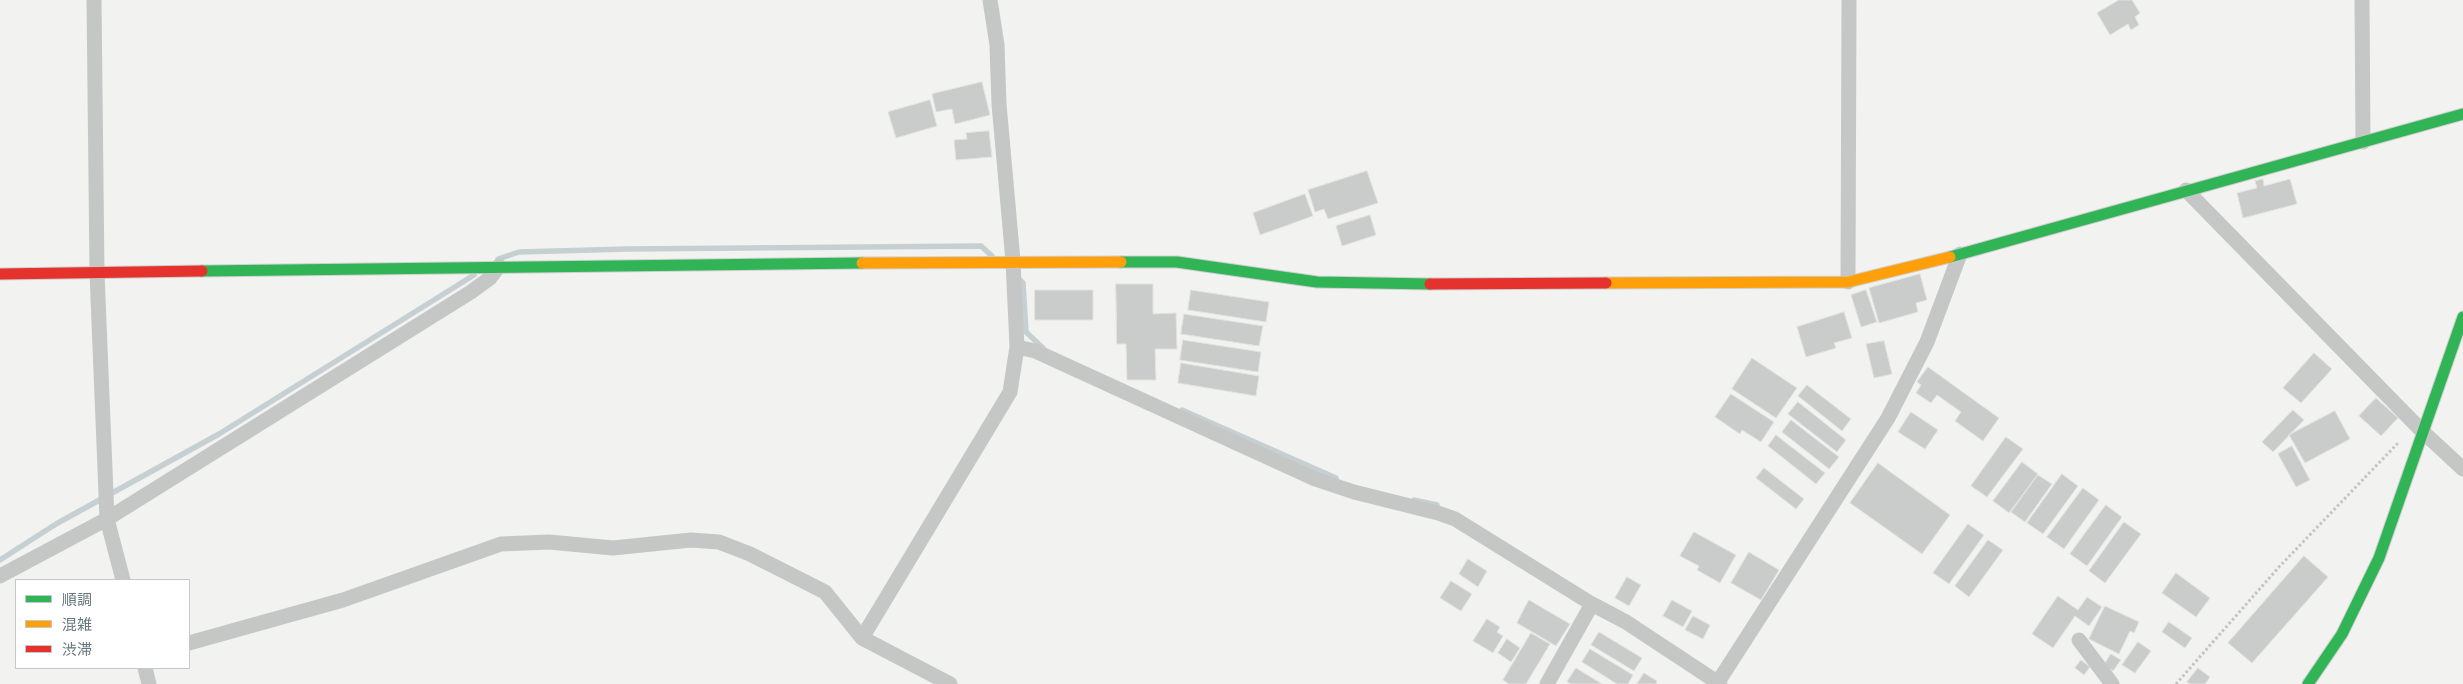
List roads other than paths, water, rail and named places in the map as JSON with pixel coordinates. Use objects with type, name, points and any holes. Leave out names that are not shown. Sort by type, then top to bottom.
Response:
[{"type":"street","points":[[94,0],[97,273],[107,519],[123,579]]},
{"type":"street","points":[[862,638],[1010,392],[1017,347],[1013,261],[999,104],[997,44],[990,0]]},
{"type":"street","points":[[1848,282],[1849,0]]},
{"type":"street","points":[[2362,0],[2363,142]]},
{"type":"street","points":[[0,274],[499,266],[1013,261],[1177,262],[1317,282],[1384,284],[1848,282],[1960,254],[2463,114]]},
{"type":"street","points":[[2186,190],[2419,428],[2463,469]]},
{"type":"street","points":[[1017,347],[1035,351],[1315,479],[1354,492],[1455,519],[1592,604],[1626,622],[1719,683],[1888,418],[1927,342],[1960,254]]},
{"type":"street","points":[[0,576],[107,519],[470,292],[490,278],[499,266]]},
{"type":"street","points":[[2308,684],[2342,634],[2379,558],[2419,428],[2463,317]]},
{"type":"street","points":[[190,643],[343,600],[501,544],[549,542],[613,548],[691,540],[719,542],[750,554],[825,592],[862,638],[950,684]]},
{"type":"street","points":[[1548,684],[1592,604]]},
{"type":"street","points":[[2079,640],[2112,684]]},
{"type":"street","points":[[144,669],[149,684]]},
{"type":"waterway","points":[[498,259],[519,252],[628,249],[981,246],[992,256]]},
{"type":"waterway","points":[[0,560],[56,524],[219,434],[474,275]]},
{"type":"waterway","points":[[1016,276],[1023,283],[1026,332],[1043,348]]},
{"type":"waterway","points":[[1182,410],[1336,478]]},
{"type":"waterway","points":[[1414,500],[1437,505]]}]
